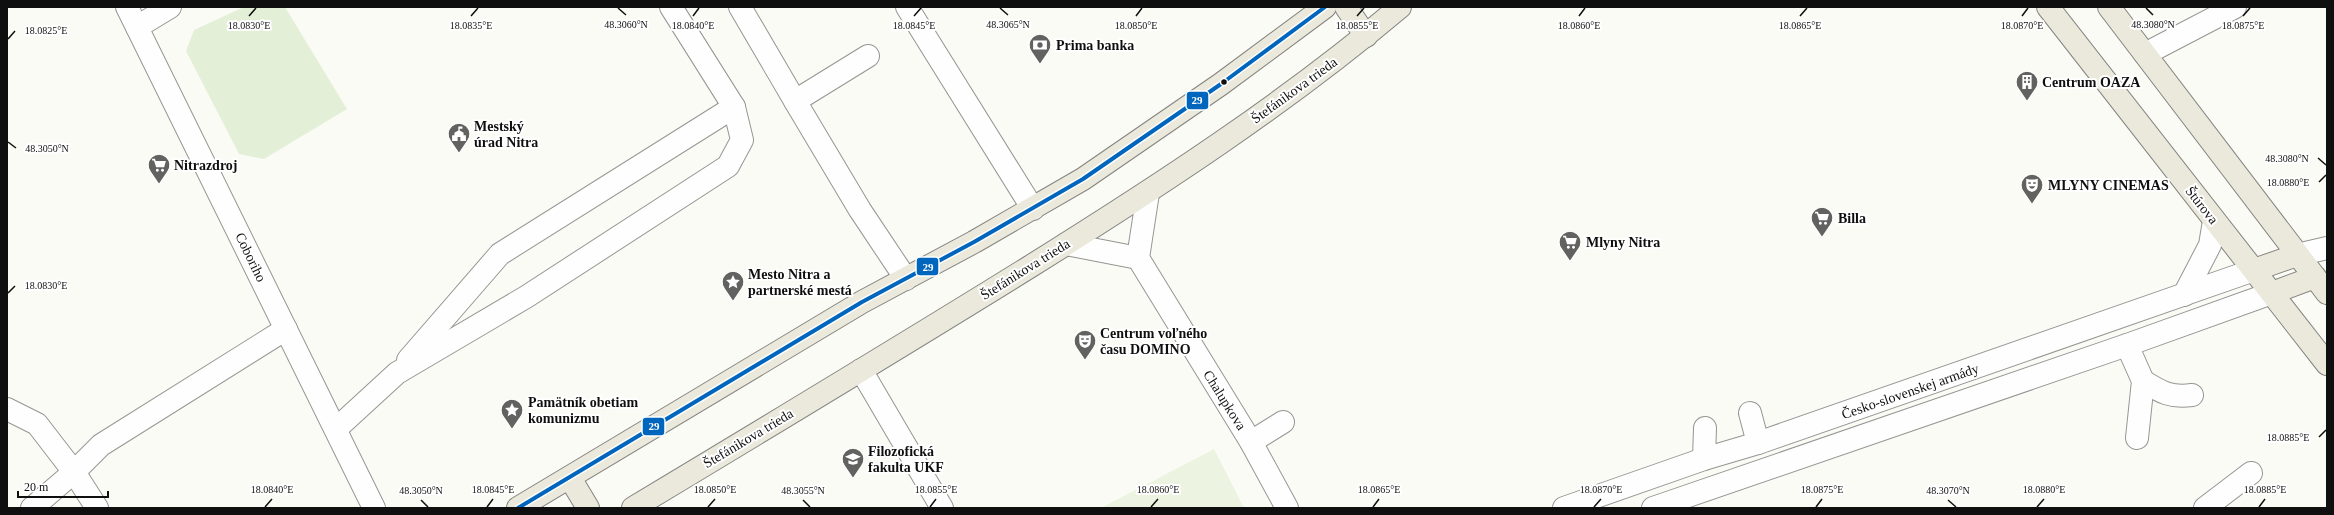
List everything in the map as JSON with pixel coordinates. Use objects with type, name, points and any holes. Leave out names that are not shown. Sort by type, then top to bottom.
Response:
[{"type":"main road","points":[[518,508],[862,302],[1033,209],[1083,180],[1146,138],[1325,7]]},
{"type":"main road","points":[[1346,7],[1366,36]]},
{"type":"main road","name":"Štefánikova trieda","points":[[633,508],[861,370],[1148,193],[1283,99],[1366,36],[1400,7]]},
{"type":"main road","name":"Štúrova","points":[[2048,7],[2327,364]]},
{"type":"main road","points":[[2109,7],[2297,255],[2323,281]]},
{"type":"main road","points":[[2254,270],[2297,255]]},
{"type":"main road","points":[[2272,293],[2323,281]]},
{"type":"main road","points":[[570,478],[588,508]]},
{"type":"street","name":"Coboriho","points":[[127,7],[374,508]]},
{"type":"street","points":[[137,27],[170,7]]},
{"type":"street","points":[[397,373],[526,297],[728,166],[742,140],[734,107],[671,7]]},
{"type":"street","points":[[740,7],[860,210],[906,279]]},
{"type":"street","points":[[907,7],[1033,209]]},
{"type":"street","points":[[2145,54],[2235,7]]},
{"type":"street","points":[[795,101],[868,56]]},
{"type":"street","points":[[336,429],[397,373],[500,254],[734,107]]},
{"type":"street","points":[[1066,244],[1138,258],[1148,193]]},
{"type":"street","points":[[2184,295],[2210,246],[2214,221]]},
{"type":"street","points":[[2297,255],[2327,248]]},
{"type":"street","name":"Chalupkova","points":[[1138,258],[1288,505]]},
{"type":"street","name":"Česko-slovenskej armády","points":[[1564,508],[1704,459],[1758,443],[2254,270]]},
{"type":"street","name":"Česko-slovenskej armády","points":[[1652,508],[2127,345],[2272,293]]},
{"type":"street","points":[[32,508],[74,472],[101,445],[286,329]]},
{"type":"street","points":[[2127,345],[2143,381],[2137,438]]},
{"type":"street","points":[[861,370],[942,508]]},
{"type":"street","points":[[2143,381],[2158,391],[2176,397],[2192,395]]},
{"type":"street","points":[[7,409],[37,424],[74,472],[97,508]]},
{"type":"street","points":[[1728,482],[1758,443],[1750,413]]},
{"type":"street","points":[[1251,442],[1283,422]]},
{"type":"street","points":[[1704,459],[1705,428]]},
{"type":"street","points":[[2194,507],[2251,473]]},
{"type":"green space","points":[[244,7],[285,7],[347,109],[264,159],[239,154],[186,51],[194,30]]},
{"type":"green space","points":[[1214,449],[1244,508],[1101,508]]},
{"type":"transit line","name":"29","points":[[518,508],[862,302],[974,242],[1083,179],[1221,84],[1325,7]]},
{"type":"place","name":"Prima banka","points":[[1040,64]]},
{"type":"place","name":"Centrum OAZA","points":[[2027,102]]},
{"type":"place","name":"Mestský úrad Nitra","points":[[459,154]]},
{"type":"place","name":"Nitrazdroj","points":[[159,184]]},
{"type":"place","name":"MLYNY CINEMAS","points":[[2032,204]]},
{"type":"place","name":"Billa","points":[[1822,238]]},
{"type":"place","name":"Mlyny Nitra","points":[[1570,262]]},
{"type":"place","name":"Mesto Nitra a partnerské mestá","points":[[733,302]]},
{"type":"place","name":"Centrum voľného času DOMINO","points":[[1085,360]]},
{"type":"place","name":"Pamätník obetiam komunizmu","points":[[512,430]]},
{"type":"place","name":"Filozofická fakulta UKF","points":[[853,478]]}]
